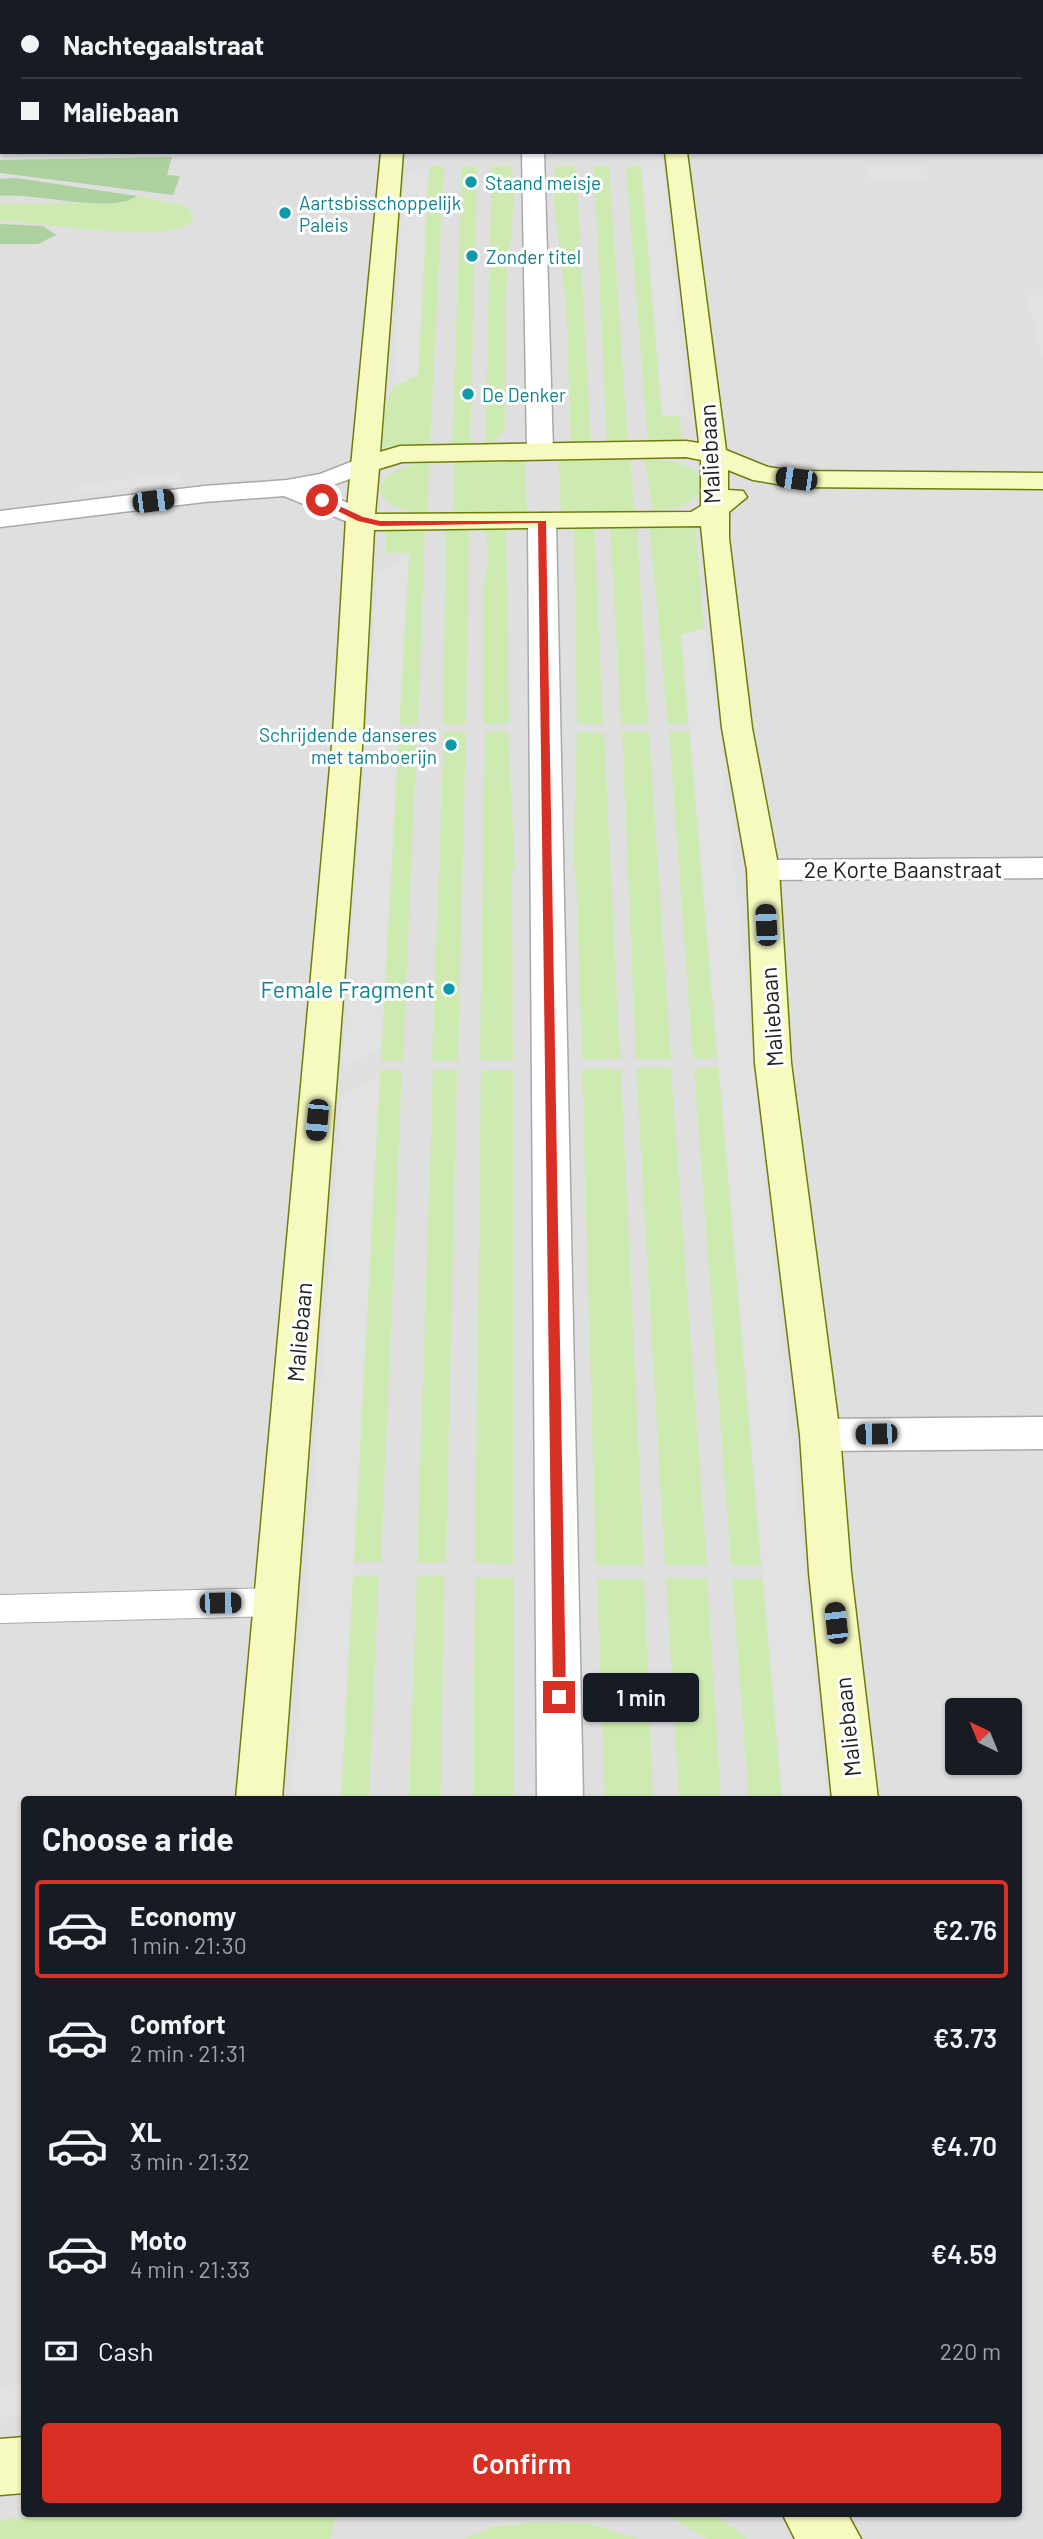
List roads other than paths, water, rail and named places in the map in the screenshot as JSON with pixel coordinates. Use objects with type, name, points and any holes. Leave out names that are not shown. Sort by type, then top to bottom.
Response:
[{"type":"street","name":"Maliebaan","points":[[259,1796],[348,734],[360,519],[392,154]]},
{"type":"street","points":[[533,154],[540,451]]},
{"type":"street","name":"Maliebaan","points":[[676,154],[713,454],[713,511],[737,728],[763,870],[773,1063],[820,1435],[830,1572],[855,1796]]},
{"type":"street","points":[[0,519],[205,494],[289,489],[351,473],[366,464],[400,454],[686,449],[713,454],[762,474],[796,479],[1043,481]]},
{"type":"street","points":[[289,489],[322,500],[360,519],[380,523],[691,520],[713,511],[741,493],[796,479]]},
{"type":"street","points":[[542,521],[560,1796]]},
{"type":"street","name":"2e Korte Baanstraat","points":[[763,870],[1043,868]]},
{"type":"street","points":[[820,1435],[1043,1433]]},
{"type":"street","points":[[0,2468],[21,2465]]},
{"type":"lane","points":[[0,1609],[276,1602]]},
{"type":"place","name":"Staand meisje","points":[[471,182]]},
{"type":"place","name":"Aartsbisschoppelijk Paleis","points":[[285,213]]},
{"type":"place","name":"Zonder titel","points":[[472,256]]},
{"type":"place","name":"De Denker","points":[[468,394]]},
{"type":"place","name":"Schrijdende danseres met tamboerijn","points":[[451,745]]},
{"type":"place","name":"Female Fragment","points":[[449,989]]}]
